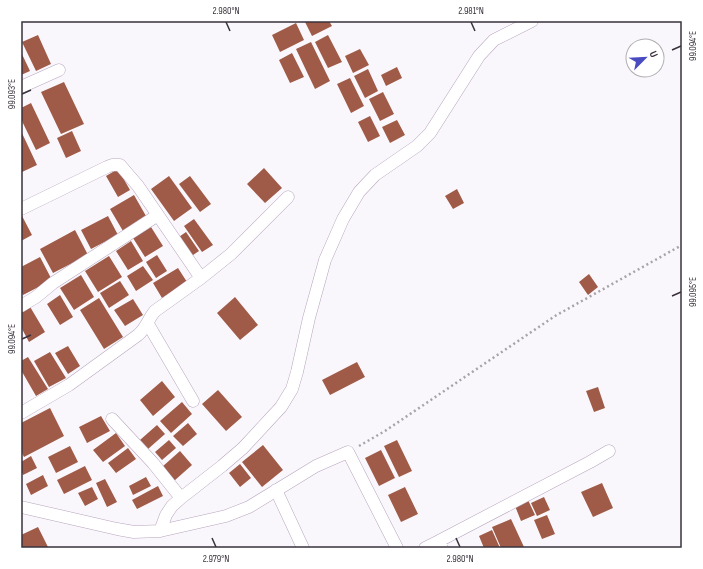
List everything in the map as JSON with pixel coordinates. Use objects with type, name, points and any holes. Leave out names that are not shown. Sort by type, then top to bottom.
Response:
[{"type":"street","points":[[160,531],[169,510],[181,498],[204,481],[243,448],[281,407],[292,389],[325,260],[343,219],[359,192],[375,174],[417,146],[430,132],[479,56],[494,40],[532,21]]},
{"type":"street","points":[[21,87],[59,70]]},
{"type":"street","points":[[21,210],[107,167],[116,165],[122,168],[138,186],[201,278]]},
{"type":"street","points":[[21,413],[69,385],[138,335],[148,324],[152,314],[155,311],[231,254],[288,197]]},
{"type":"street","points":[[21,306],[158,215]]},
{"type":"street","points":[[148,324],[193,402]]},
{"type":"street","points":[[112,419],[153,463],[181,498]]},
{"type":"street","points":[[425,548],[440,545],[608,451]]},
{"type":"street","points":[[21,507],[117,530],[134,532],[160,531],[226,516],[250,507],[316,466],[348,452],[397,548]]},
{"type":"street","points":[[276,490],[303,548]]},
{"type":"path","points":[[348,452],[385,431],[555,316],[682,245]]},
{"type":"building","points":[[329,21],[332,26],[312,36],[305,22]]},
{"type":"building","points":[[296,23],[304,40],[280,52],[272,35]]},
{"type":"building","points":[[38,35],[51,64],[36,71],[22,42]]},
{"type":"building","points":[[328,35],[342,62],[328,68],[315,42]]},
{"type":"building","points":[[311,42],[330,81],[315,89],[296,49]]},
{"type":"building","points":[[360,49],[369,65],[353,73],[345,56]]},
{"type":"building","points":[[21,52],[30,71],[21,75]]},
{"type":"building","points":[[292,53],[304,77],[290,83],[279,60]]},
{"type":"building","points":[[397,67],[402,78],[386,86],[381,75]]},
{"type":"building","points":[[368,69],[378,91],[365,98],[354,76]]},
{"type":"building","points":[[350,78],[364,106],[351,113],[337,84]]},
{"type":"building","points":[[64,82],[84,124],[61,134],[41,92]]},
{"type":"building","points":[[383,92],[394,114],[380,121],[369,99]]},
{"type":"building","points":[[31,103],[50,143],[36,150],[21,119],[21,108]]},
{"type":"building","points":[[370,116],[380,136],[368,142],[358,122]]},
{"type":"building","points":[[397,120],[405,135],[390,143],[382,127]]},
{"type":"building","points":[[21,131],[37,165],[22,172],[21,171]]},
{"type":"building","points":[[72,131],[81,151],[66,158],[57,138]]},
{"type":"building","points":[[264,168],[282,188],[265,203],[247,184]]},
{"type":"building","points":[[118,169],[130,190],[118,197],[106,176]]},
{"type":"building","points":[[169,176],[192,208],[174,221],[151,189]]},
{"type":"building","points":[[190,176],[211,204],[200,212],[179,184]]},
{"type":"building","points":[[457,189],[464,203],[453,209],[445,196]]},
{"type":"building","points":[[134,195],[146,216],[123,231],[110,209]]},
{"type":"building","points":[[21,214],[32,235],[21,241]]},
{"type":"building","points":[[108,216],[118,235],[91,249],[81,230]]},
{"type":"building","points":[[194,219],[213,245],[202,252],[184,226]]},
{"type":"building","points":[[151,227],[163,246],[145,257],[133,238]]},
{"type":"building","points":[[75,230],[88,255],[53,273],[40,249]]},
{"type":"building","points":[[186,232],[199,251],[190,257],[176,239]]},
{"type":"building","points":[[131,241],[143,261],[128,270],[116,251]]},
{"type":"building","points":[[157,255],[167,271],[156,278],[146,262]]},
{"type":"building","points":[[109,256],[122,277],[98,292],[85,271]]},
{"type":"building","points":[[40,257],[52,280],[23,295],[21,291],[21,267]]},
{"type":"building","points":[[143,266],[153,280],[136,291],[127,276]]},
{"type":"building","points":[[178,268],[187,282],[162,298],[153,283]]},
{"type":"building","points":[[589,274],[598,287],[588,295],[579,282]]},
{"type":"building","points":[[81,275],[94,297],[74,310],[60,288]]},
{"type":"building","points":[[120,281],[129,295],[109,308],[100,293]]},
{"type":"building","points":[[60,295],[73,317],[60,325],[47,304]]},
{"type":"building","points":[[235,297],[258,325],[240,340],[217,313]]},
{"type":"building","points":[[99,298],[123,337],[104,349],[80,310]]},
{"type":"building","points":[[133,299],[143,315],[125,326],[114,310]]},
{"type":"building","points":[[29,305],[45,332],[29,342],[21,327],[21,310]]},
{"type":"building","points":[[68,346],[80,366],[68,374],[55,353]]},
{"type":"building","points":[[50,352],[66,378],[49,387],[34,361]]},
{"type":"building","points":[[28,357],[48,389],[36,396],[21,370],[21,361]]},
{"type":"building","points":[[357,362],[365,377],[330,395],[322,380]]},
{"type":"building","points":[[162,381],[175,397],[153,416],[140,400]]},
{"type":"building","points":[[598,387],[605,408],[594,412],[586,391]]},
{"type":"building","points":[[218,390],[242,417],[226,431],[202,404]]},
{"type":"building","points":[[182,402],[192,414],[171,433],[160,421]]},
{"type":"building","points":[[50,408],[64,436],[24,457],[21,451],[21,423]]},
{"type":"building","points":[[101,416],[110,431],[87,443],[79,427]]},
{"type":"building","points":[[188,423],[197,434],[183,446],[173,436]]},
{"type":"building","points":[[157,425],[165,434],[148,449],[140,440]]},
{"type":"building","points":[[116,433],[125,446],[103,462],[93,450]]},
{"type":"building","points":[[169,440],[176,448],[162,460],[155,452]]},
{"type":"building","points":[[397,440],[412,471],[399,477],[384,446]]},
{"type":"building","points":[[263,445],[283,470],[262,487],[242,462]]},
{"type":"building","points":[[70,446],[78,462],[56,473],[48,457]]},
{"type":"building","points":[[128,448],[136,459],[116,473],[108,463]]},
{"type":"building","points":[[381,450],[395,478],[379,486],[365,458]]},
{"type":"building","points":[[180,451],[192,465],[174,481],[162,467]]},
{"type":"building","points":[[31,456],[37,468],[23,475],[21,470],[21,462]]},
{"type":"building","points":[[240,464],[251,478],[240,487],[229,473]]},
{"type":"building","points":[[85,466],[92,480],[64,494],[57,480]]},
{"type":"building","points":[[43,475],[48,486],[31,495],[26,484]]},
{"type":"building","points":[[146,477],[151,486],[133,495],[129,486]]},
{"type":"building","points":[[105,479],[117,502],[107,507],[96,483]]},
{"type":"building","points":[[602,483],[613,508],[593,517],[581,492]]},
{"type":"building","points":[[158,486],[163,496],[137,509],[132,500]]},
{"type":"building","points":[[92,487],[98,499],[85,506],[78,493]]},
{"type":"building","points":[[405,487],[418,514],[401,522],[388,495]]},
{"type":"building","points":[[544,497],[550,510],[537,516],[531,503]]},
{"type":"building","points":[[528,500],[535,515],[521,521],[515,506]]},
{"type":"building","points":[[547,515],[555,534],[542,539],[534,520]]},
{"type":"building","points":[[511,519],[524,547],[522,548],[501,548],[492,527]]},
{"type":"building","points":[[38,527],[48,547],[21,548],[21,535]]},
{"type":"building","points":[[492,530],[500,548],[484,548],[479,536]]}]
